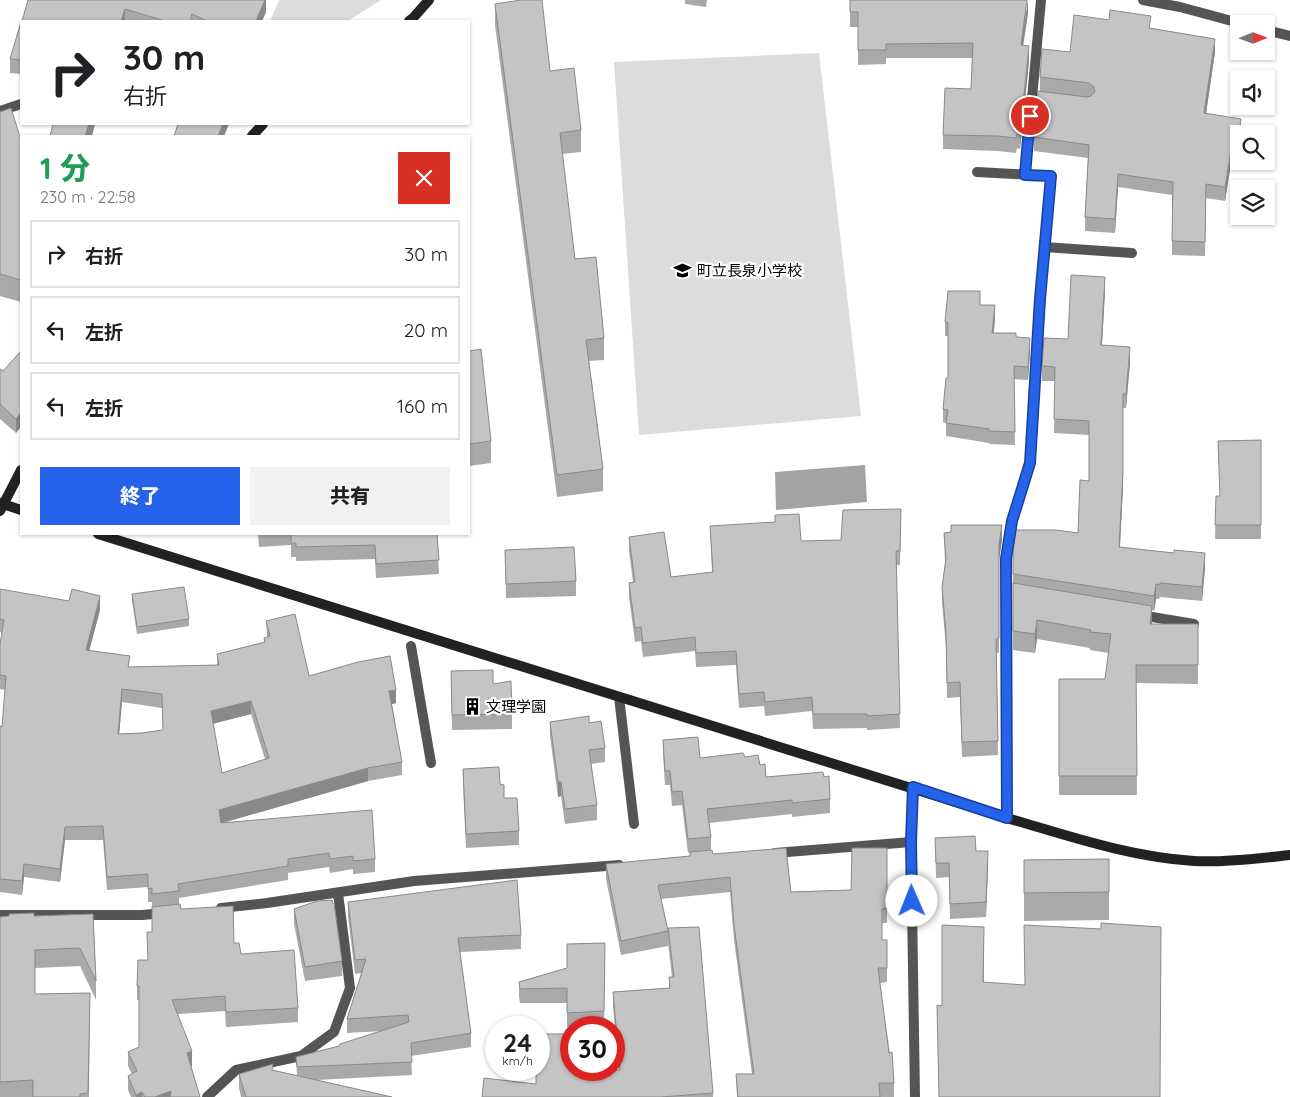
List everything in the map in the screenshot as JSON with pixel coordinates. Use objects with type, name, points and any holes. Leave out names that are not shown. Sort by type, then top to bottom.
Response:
[{"type":"street","points":[[411,20],[428,0]]},
{"type":"street","points":[[1025,175],[1037,97],[1041,0]]},
{"type":"street","points":[[1143,0],[1180,7],[1230,20]]},
{"type":"street","points":[[0,112],[20,104]]},
{"type":"street","points":[[253,135],[262,125]]},
{"type":"street","points":[[977,172],[1051,176],[1044,248],[1030,463],[1012,521],[1006,559],[1011,595],[1007,818]]},
{"type":"street","points":[[1044,248],[1132,253]]},
{"type":"street","points":[[20,472],[1,506],[20,510]]},
{"type":"street","points":[[101,535],[913,787],[1007,818],[1138,854],[1196,862],[1290,855]]},
{"type":"street","points":[[1125,613],[1194,624]]},
{"type":"street","points":[[411,646],[430,763]]},
{"type":"street","points":[[619,697],[634,824]]},
{"type":"street","points":[[913,787],[911,842],[915,1097]]},
{"type":"street","points":[[762,854],[911,842]]},
{"type":"street","points":[[210,909],[268,903],[414,881],[633,864]]},
{"type":"street","points":[[207,1097],[236,1070],[301,1056],[334,1032],[350,988],[338,893]]},
{"type":"street","points":[[0,915],[142,915],[171,912]]},
{"type":"shaded area","points":[[279,0],[381,0],[350,20],[270,20]]},
{"type":"shaded area","points":[[819,53],[861,416],[639,435],[614,62]]},
{"type":"shaded area","points":[[865,465],[867,502],[776,510],[775,472]]},
{"type":"building","points":[[28,0],[265,0],[256,20],[205,20],[192,14],[190,20],[162,20],[125,9],[121,20],[22,20]]},
{"type":"building","points":[[521,0],[542,0],[550,71],[574,68],[581,130],[560,133],[575,259],[596,257],[604,338],[586,340],[603,469],[557,475],[495,4]]},
{"type":"building","points":[[850,0],[1027,0],[1021,45],[1029,46],[1020,134],[1017,134],[1016,138],[943,135],[945,88],[971,89],[973,43],[886,44],[886,50],[858,50],[858,12],[850,12]]},
{"type":"building","points":[[1110,10],[1151,16],[1149,28],[1215,39],[1204,113],[1241,119],[1240,125],[1230,125],[1230,157],[1225,187],[1206,184],[1205,242],[1172,241],[1173,182],[1118,174],[1115,219],[1085,217],[1089,145],[1034,137],[1038,91],[1087,97],[1095,92],[1094,87],[1089,83],[1040,77],[1042,49],[1070,52],[1074,15],[1109,20]]},
{"type":"building","points":[[20,25],[20,60],[10,59]]},
{"type":"building","points":[[11,108],[20,137],[20,280],[0,274],[0,112]]},
{"type":"building","points":[[53,125],[89,125],[85,135],[50,135]]},
{"type":"building","points":[[178,125],[223,125],[218,135],[174,135]]},
{"type":"building","points":[[1071,275],[1105,277],[1101,345],[1130,347],[1126,394],[1123,394],[1123,473],[1119,547],[1174,553],[1174,550],[1205,553],[1202,587],[1160,583],[1159,585],[1156,584],[1154,596],[1013,574],[1013,545],[1016,526],[1016,530],[1056,530],[1078,533],[1080,480],[1089,481],[1089,421],[1054,419],[1055,367],[1042,366],[1044,338],[1068,339]]},
{"type":"building","points":[[948,291],[980,291],[980,305],[995,305],[992,333],[1016,333],[1016,337],[1030,338],[1028,367],[1014,366],[1015,432],[989,431],[989,429],[946,423],[948,410],[943,409],[946,378],[948,378],[948,323],[945,322]]},
{"type":"building","points":[[481,349],[491,441],[470,444],[470,351]]},
{"type":"building","points":[[20,352],[20,413],[16,419],[0,404],[0,369],[3,371]]},
{"type":"building","points":[[1261,440],[1261,525],[1215,525],[1216,496],[1220,496],[1218,441]]},
{"type":"building","points":[[901,509],[900,551],[896,551],[900,714],[867,716],[867,714],[813,714],[812,697],[765,702],[764,692],[739,694],[736,651],[696,653],[695,637],[643,643],[641,627],[635,628],[629,583],[635,582],[629,537],[664,532],[671,577],[713,572],[710,526],[775,522],[775,515],[799,514],[801,541],[841,540],[843,510]]},
{"type":"building","points":[[951,525],[1002,525],[999,544],[999,638],[996,639],[998,741],[962,742],[960,682],[947,683],[946,633],[942,587],[946,559],[944,533],[951,532]]},
{"type":"building","points":[[291,535],[437,535],[439,560],[376,564],[375,545],[296,547],[296,543],[291,543]]},
{"type":"building","points":[[574,547],[576,581],[506,584],[505,550]]},
{"type":"building","points":[[1013,583],[1152,606],[1150,624],[1198,624],[1198,665],[1136,665],[1137,776],[1059,776],[1059,679],[1105,679],[1111,634],[1090,632],[1091,630],[1037,620],[1035,634],[1013,631]]},
{"type":"building","points":[[184,587],[189,619],[137,627],[132,594]]},
{"type":"building","points":[[0,589],[69,601],[72,589],[100,596],[86,650],[130,656],[128,667],[219,665],[217,654],[265,642],[264,638],[270,636],[266,621],[295,614],[309,676],[358,662],[390,656],[396,690],[389,691],[402,762],[368,768],[219,810],[221,823],[372,810],[375,859],[353,861],[353,856],[330,859],[329,853],[288,859],[288,866],[178,884],[179,891],[152,894],[152,888],[148,889],[148,874],[107,877],[103,826],[65,827],[60,869],[24,864],[22,881],[0,879],[0,726],[2,727],[6,676],[0,675],[0,644],[4,620],[0,619]],"holes":[[[122,689],[162,694],[163,730],[118,734]],[[251,701],[269,758],[222,773],[211,711]]]},
{"type":"building","points":[[493,670],[493,684],[511,681],[512,714],[452,715],[451,671]]},
{"type":"building","points":[[589,716],[589,723],[601,721],[605,748],[589,750],[597,805],[565,809],[561,782],[558,782],[550,722]]},
{"type":"building","points":[[698,737],[700,758],[743,753],[745,757],[758,755],[760,765],[765,764],[766,777],[823,772],[824,777],[829,776],[830,799],[792,803],[792,800],[707,809],[711,837],[688,839],[682,791],[672,792],[670,771],[665,771],[663,740]]},
{"type":"building","points":[[499,767],[500,784],[504,785],[504,798],[517,798],[519,831],[466,834],[463,769]]},
{"type":"building","points":[[975,836],[976,851],[988,851],[986,902],[950,904],[949,863],[936,863],[935,838]]},
{"type":"building","points":[[786,848],[791,892],[851,890],[852,848],[887,848],[887,908],[882,909],[882,940],[887,940],[887,968],[878,968],[889,1053],[892,1052],[894,1083],[879,1083],[880,1097],[738,1097],[736,1074],[754,1074],[734,925],[730,877],[658,885],[668,931],[621,941],[606,864],[690,856],[690,852],[712,850],[713,854]]},
{"type":"building","points":[[1109,859],[1109,892],[1024,893],[1024,860]]},
{"type":"building","points":[[517,880],[521,935],[458,938],[471,1033],[411,1043],[412,1062],[297,1067],[296,1057],[339,1046],[340,1044],[409,1022],[408,1015],[347,1019],[366,959],[355,960],[348,902]]},
{"type":"building","points":[[332,900],[342,961],[305,967],[294,909],[317,901]]},
{"type":"building","points":[[180,904],[181,909],[233,906],[234,943],[239,943],[241,954],[294,950],[298,1008],[226,1012],[225,996],[172,1000],[192,1051],[187,1053],[200,1097],[170,1097],[171,1091],[155,1097],[145,1097],[142,1092],[136,1095],[128,1076],[137,1071],[128,1052],[139,1047],[138,960],[148,960],[147,932],[152,932],[152,907]]},
{"type":"building","points":[[34,913],[34,916],[93,914],[96,981],[80,948],[35,950],[35,994],[90,993],[88,1093],[80,1094],[80,1097],[33,1097],[33,1080],[0,1082],[0,917],[9,916],[9,914]]},
{"type":"building","points":[[1101,923],[1161,927],[1160,1097],[939,1097],[937,1005],[942,1006],[942,925],[984,927],[983,982],[1025,985],[1024,925],[1101,929]]},
{"type":"building","points":[[699,927],[713,1093],[661,1097],[482,1097],[484,1078],[485,1081],[536,1084],[536,1081],[550,1081],[550,1034],[560,1034],[560,1081],[625,1081],[625,1016],[615,1016],[613,992],[670,988],[669,977],[674,977],[668,928]]},
{"type":"building","points":[[605,943],[604,1011],[567,1013],[567,988],[520,989],[519,982],[567,968],[567,944]]},
{"type":"building","points":[[273,1064],[272,1070],[392,1097],[246,1097],[239,1074]]},
{"type":"place","name":"町立長泉小学校","points":[[683,271]]},
{"type":"place","name":"文理学園","points":[[472,707]]},
{"type":"route","points":[[912,901],[911,842],[913,787],[1007,818],[1006,559],[1012,521],[1030,463],[1043,256],[1051,176],[1025,175],[1030,116]]}]
